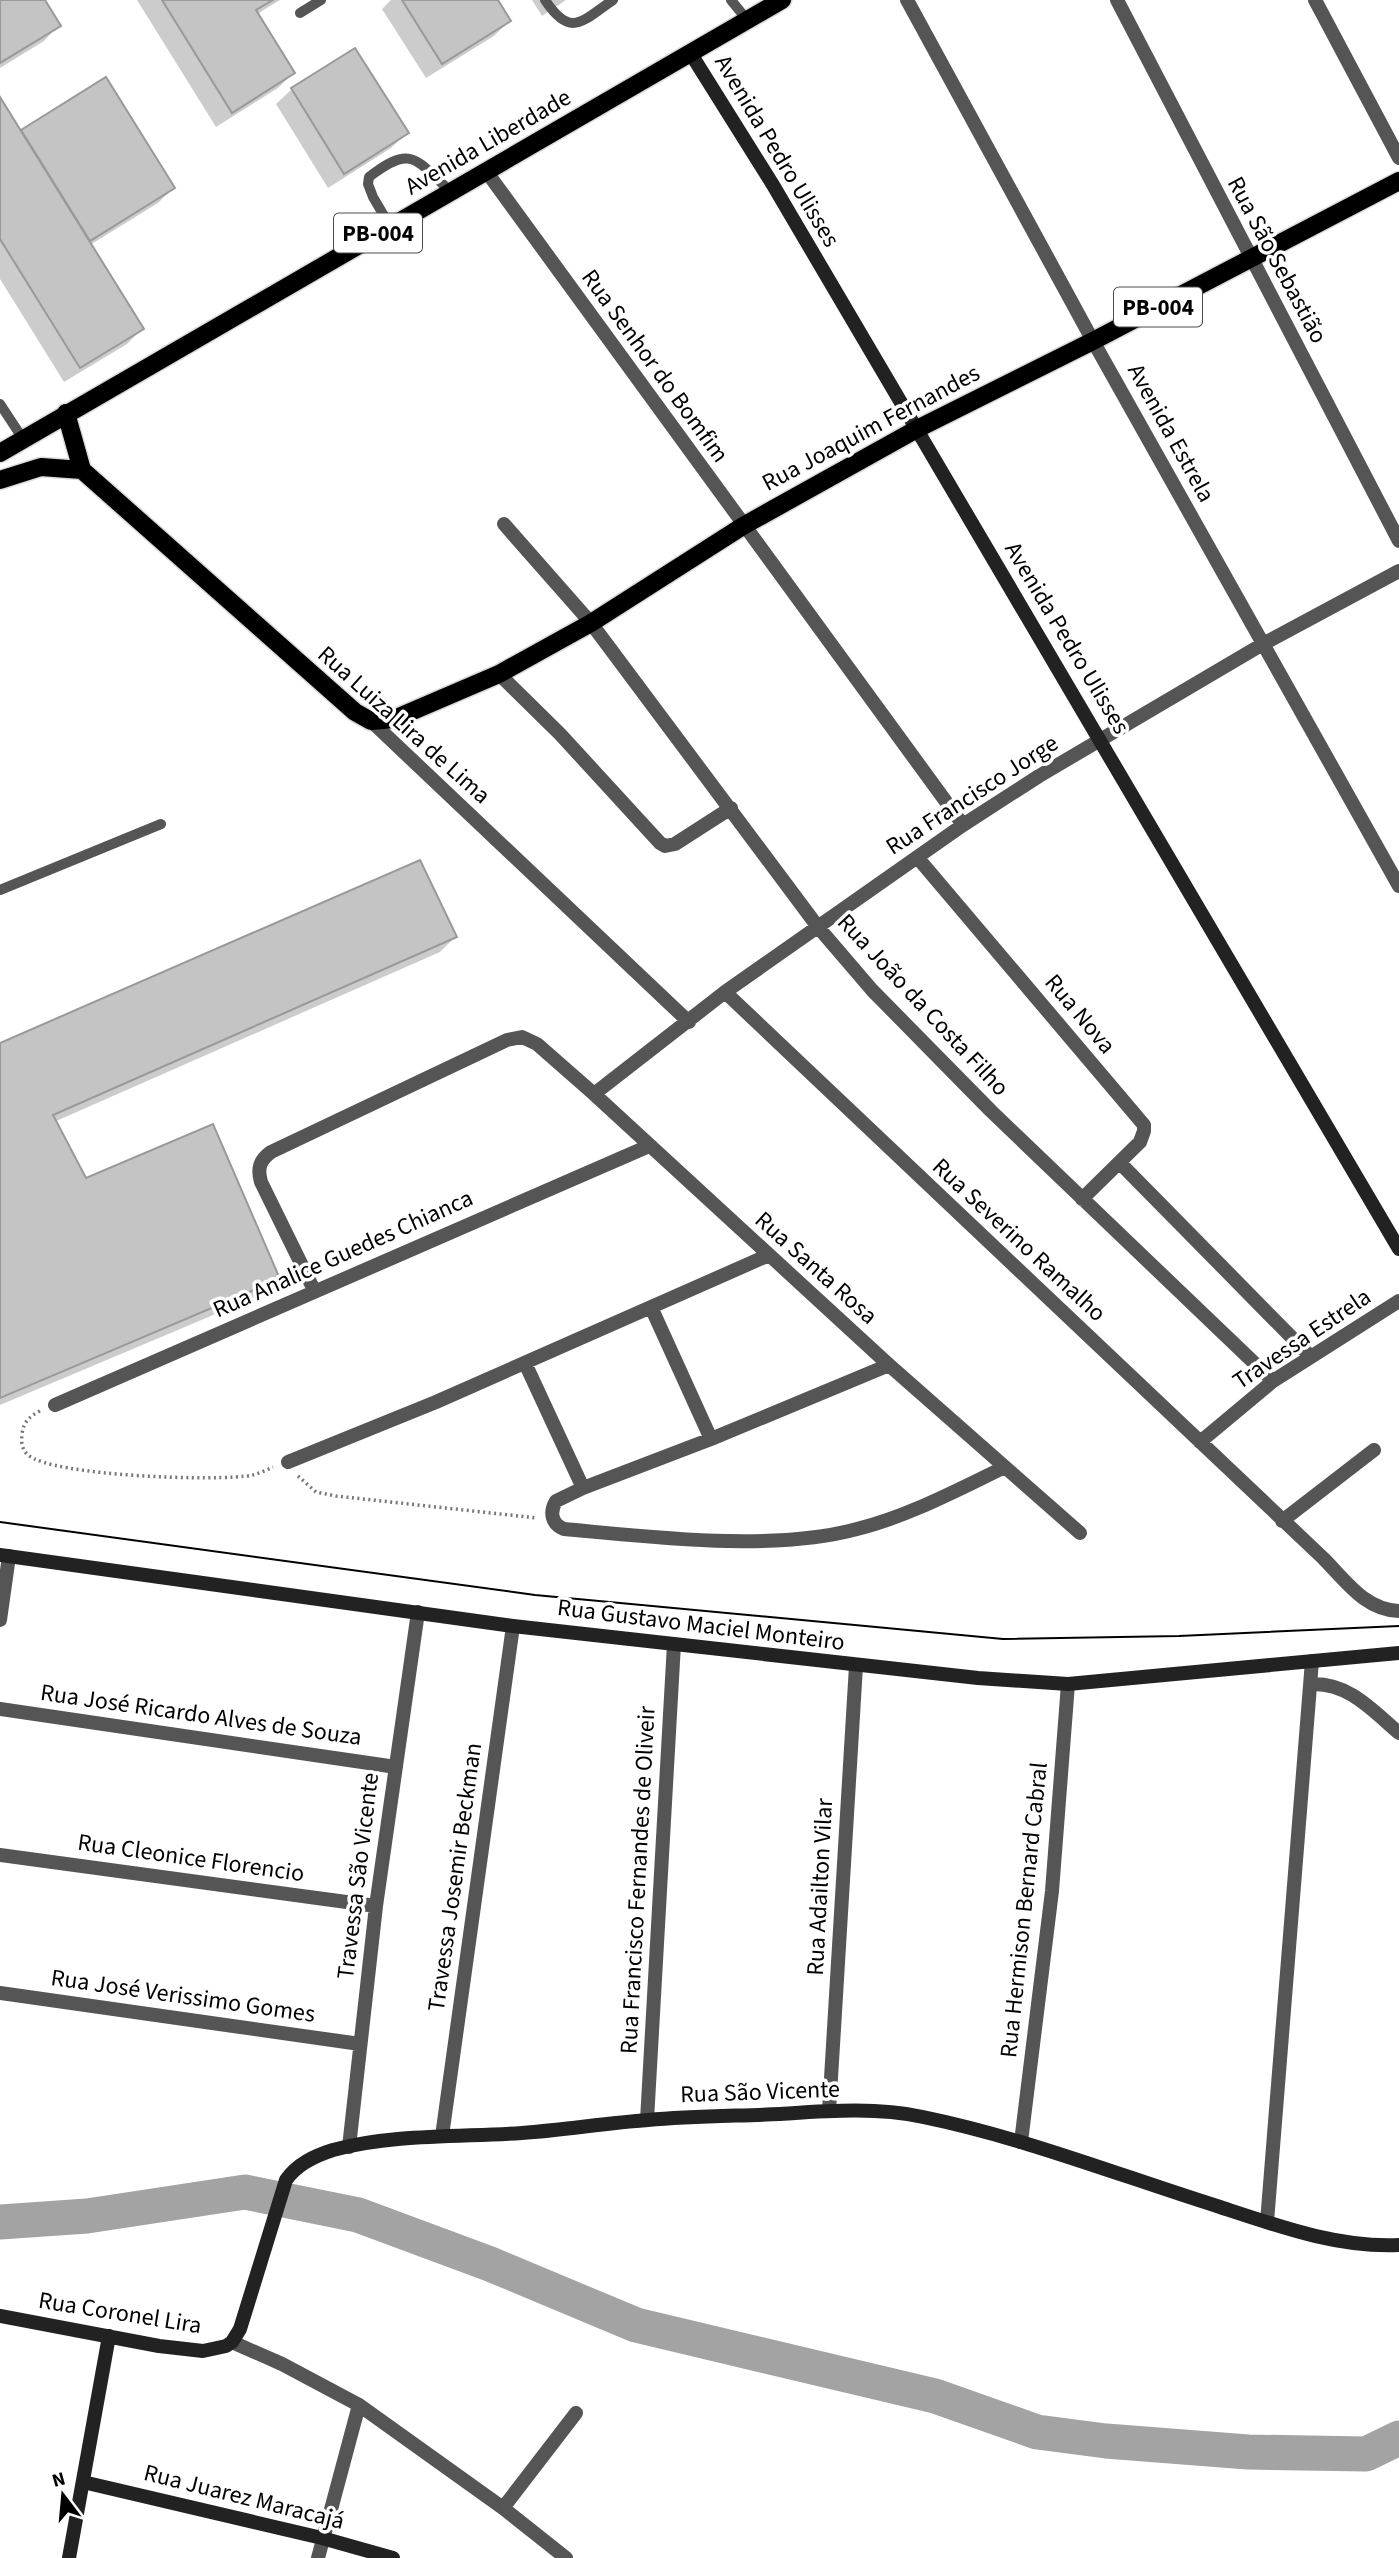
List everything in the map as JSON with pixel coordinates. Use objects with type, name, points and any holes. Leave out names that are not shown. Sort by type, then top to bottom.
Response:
[{"type":"main road","name":"Avenida Liberdade","points":[[0,453],[781,0]]},
{"type":"main road","name":"Rua Joaquim Fernandes","points":[[372,722],[394,719],[499,674],[592,623],[743,526],[917,429],[1093,341],[1399,181]]},
{"type":"main road","points":[[0,480],[41,467],[82,470],[66,413]]},
{"type":"main road","name":"Rua Luiza Lira de Lima","points":[[82,470],[355,712],[372,722]]},
{"type":"street","name":"Avenida Estrela","points":[[907,0],[1093,341],[1399,886]]},
{"type":"street","name":"Rua São Sebastião","points":[[1117,0],[1399,541]]},
{"type":"street","points":[[1315,0],[1399,158]]},
{"type":"street","name":"Avenida Pedro Ulisses","points":[[691,54],[774,185],[1399,1249]]},
{"type":"street","name":"Rua Senhor do Bomfim","points":[[486,171],[963,825]]},
{"type":"street","name":"Rua João da Costa Filho","points":[[504,524],[592,623],[818,927],[872,990],[1082,1199],[1273,1381]]},
{"type":"street","name":"Rua Francisco Jorge","points":[[594,1094],[725,992],[963,825],[1263,644],[1399,571]]},
{"type":"street","points":[[499,674],[560,734],[665,846],[676,844],[731,808]]},
{"type":"street","name":"Rua Luiza Lira de Lima","points":[[372,722],[688,1022]]},
{"type":"street","name":"Rua Nova","points":[[917,856],[1144,1125],[1140,1142],[1082,1199]]},
{"type":"street","name":"Rua Severino Ramalho","points":[[725,992],[1364,1600],[1374,1607],[1399,1611]]},
{"type":"street","name":"Rua Santa Rosa","points":[[314,1290],[261,1182],[259,1164],[264,1157],[400,1089],[507,1040],[522,1037],[537,1044],[594,1094],[888,1365],[1080,1534]]},
{"type":"street","name":"Rua Analice Guedes Chianca","points":[[55,1405],[649,1146]]},
{"type":"street","points":[[1120,1163],[1310,1356]]},
{"type":"street","points":[[288,1462],[339,1443],[525,1363],[769,1255]]},
{"type":"street","name":"Travessa Estrela","points":[[1199,1442],[1273,1381],[1399,1301]]},
{"type":"street","points":[[651,1307],[711,1439]]},
{"type":"street","points":[[525,1363],[583,1488]]},
{"type":"street","points":[[888,1365],[711,1439],[583,1488],[556,1501],[553,1520],[557,1526],[564,1529],[640,1536],[737,1540],[806,1538],[857,1530],[916,1509],[1005,1467]]},
{"type":"street","points":[[1282,1521],[1374,1450]]},
{"type":"street","points":[[0,1620],[4,1556]]},
{"type":"street","name":"Rua Gustavo Maciel Monteiro","points":[[4,1556],[513,1626],[978,1678],[1068,1684],[1399,1653]]},
{"type":"street","name":"Travessa São Vicente","points":[[349,2147],[376,1906],[418,1612]]},
{"type":"street","name":"Travessa Josemir Beckman","points":[[442,2136],[513,1626]]},
{"type":"street","name":"Rua Francisco Fernandes de Oliveir","points":[[647,2120],[674,1644]]},
{"type":"street","points":[[1267,2222],[1312,1661]]},
{"type":"street","name":"Rua Adailton Vilar","points":[[829,2111],[856,1666]]},
{"type":"street","name":"Rua Hermison Bernard Cabral","points":[[1021,2141],[1052,1891],[1068,1684]]},
{"type":"street","points":[[1312,1684],[1340,1687],[1399,1733]]},
{"type":"street","name":"Rua José Ricardo Alves de Souza","points":[[0,1709],[396,1767]]},
{"type":"street","name":"Rua Cleonice Florencio","points":[[0,1855],[376,1906]]},
{"type":"street","name":"Rua José Verissimo Gomes","points":[[0,1993],[360,2044]]},
{"type":"street","name":"Rua São Vicente","points":[[232,2342],[240,2329],[286,2180],[300,2164],[313,2157],[349,2147],[442,2136],[521,2133],[647,2120],[867,2110],[919,2116],[1021,2141],[1267,2222],[1347,2242],[1378,2246],[1399,2245]]},
{"type":"street","name":"Rua Coronel Lira","points":[[0,2316],[203,2351],[219,2349],[232,2342]]},
{"type":"street","points":[[69,2558],[109,2336]]},
{"type":"street","points":[[232,2342],[322,2384],[359,2405],[503,2508],[559,2556]]},
{"type":"street","points":[[318,2558],[359,2405]]},
{"type":"street","points":[[503,2508],[576,2413]]},
{"type":"street","name":"Rua Juarez Maracajá","points":[[83,2482],[393,2558]]},
{"type":"lane","points":[[300,13],[321,0]]},
{"type":"lane","points":[[545,0],[557,18],[566,23],[575,23],[613,0]]},
{"type":"lane","points":[[731,0],[748,21]]},
{"type":"lane","points":[[390,226],[368,184],[369,177],[388,162],[401,157],[412,158],[450,191]]},
{"type":"lane","points":[[0,404],[23,439]]},
{"type":"lane","points":[[0,890],[162,824]]},
{"type":"path","points":[[55,1405],[28,1417],[21,1443],[28,1455],[52,1464],[122,1474],[203,1478],[253,1475],[288,1462],[301,1480],[316,1492],[553,1520]]},
{"type":"building","points":[[0,0],[45,0],[61,26],[0,63]]},
{"type":"building","points":[[162,0],[273,0],[256,10],[295,73],[232,113]]},
{"type":"building","points":[[402,0],[498,0],[511,21],[442,64]]},
{"type":"building","points":[[355,48],[409,133],[344,174],[291,88]]},
{"type":"building","points":[[106,77],[175,188],[90,241],[21,130]]},
{"type":"building","points":[[0,97],[144,329],[80,368],[0,239]]},
{"type":"building","points":[[420,860],[457,937],[53,1115],[86,1178],[213,1124],[280,1279],[0,1398],[0,1043]]},
{"type":"waterway","points":[[0,2222],[87,2216],[245,2192],[358,2215],[490,2264],[636,2325],[935,2396],[1037,2432],[1106,2441],[1248,2452],[1366,2454],[1399,2438]]},
{"type":"tram line","points":[[0,1522],[535,1595],[1003,1639],[1179,1636],[1399,1626]]}]
